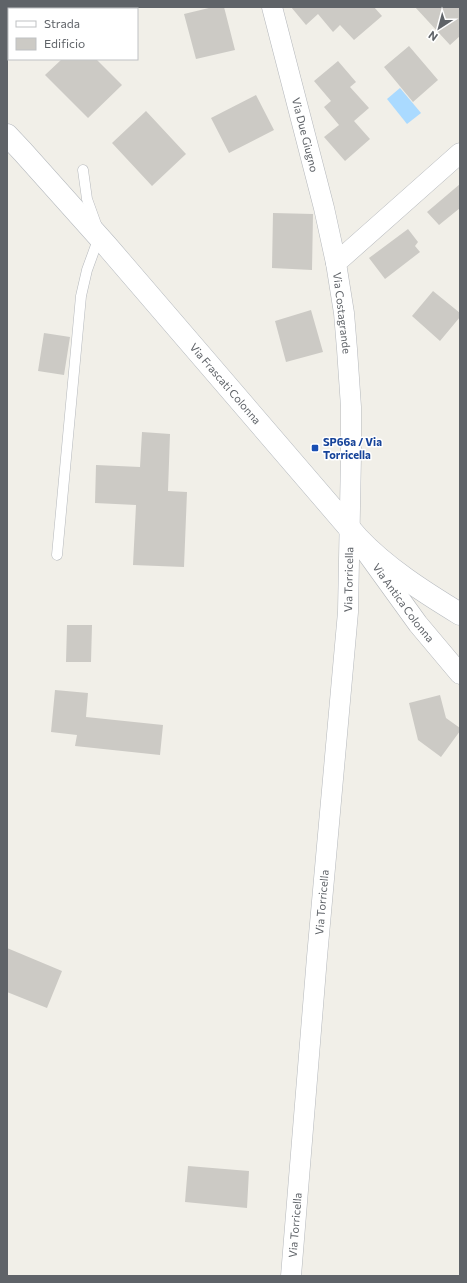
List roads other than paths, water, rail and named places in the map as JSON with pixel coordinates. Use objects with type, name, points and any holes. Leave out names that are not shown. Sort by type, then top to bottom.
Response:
[{"type":"street","name":"Via Due Giugno","points":[[272,7],[324,208],[336,263]]},
{"type":"street","name":"Via Frascati Colonna","points":[[7,135],[103,241],[363,544],[386,563],[460,614]]},
{"type":"street","name":"Via Costagrande","points":[[349,529],[351,456],[349,366],[344,313],[336,263],[460,153]]},
{"type":"street","name":"Via Antica Colonna","points":[[349,529],[410,613],[460,674]]},
{"type":"street","name":"Via Torricella","points":[[291,1276],[317,957],[347,633],[349,593],[349,529]]},
{"type":"lane","points":[[57,555],[81,296],[87,270],[103,241],[90,209],[85,189],[83,170]]},
{"type":"water","points":[[400,88],[421,113],[407,124],[387,99]]},
{"type":"place","name":"SP66a / Via Torricella","points":[[315,448]]}]
